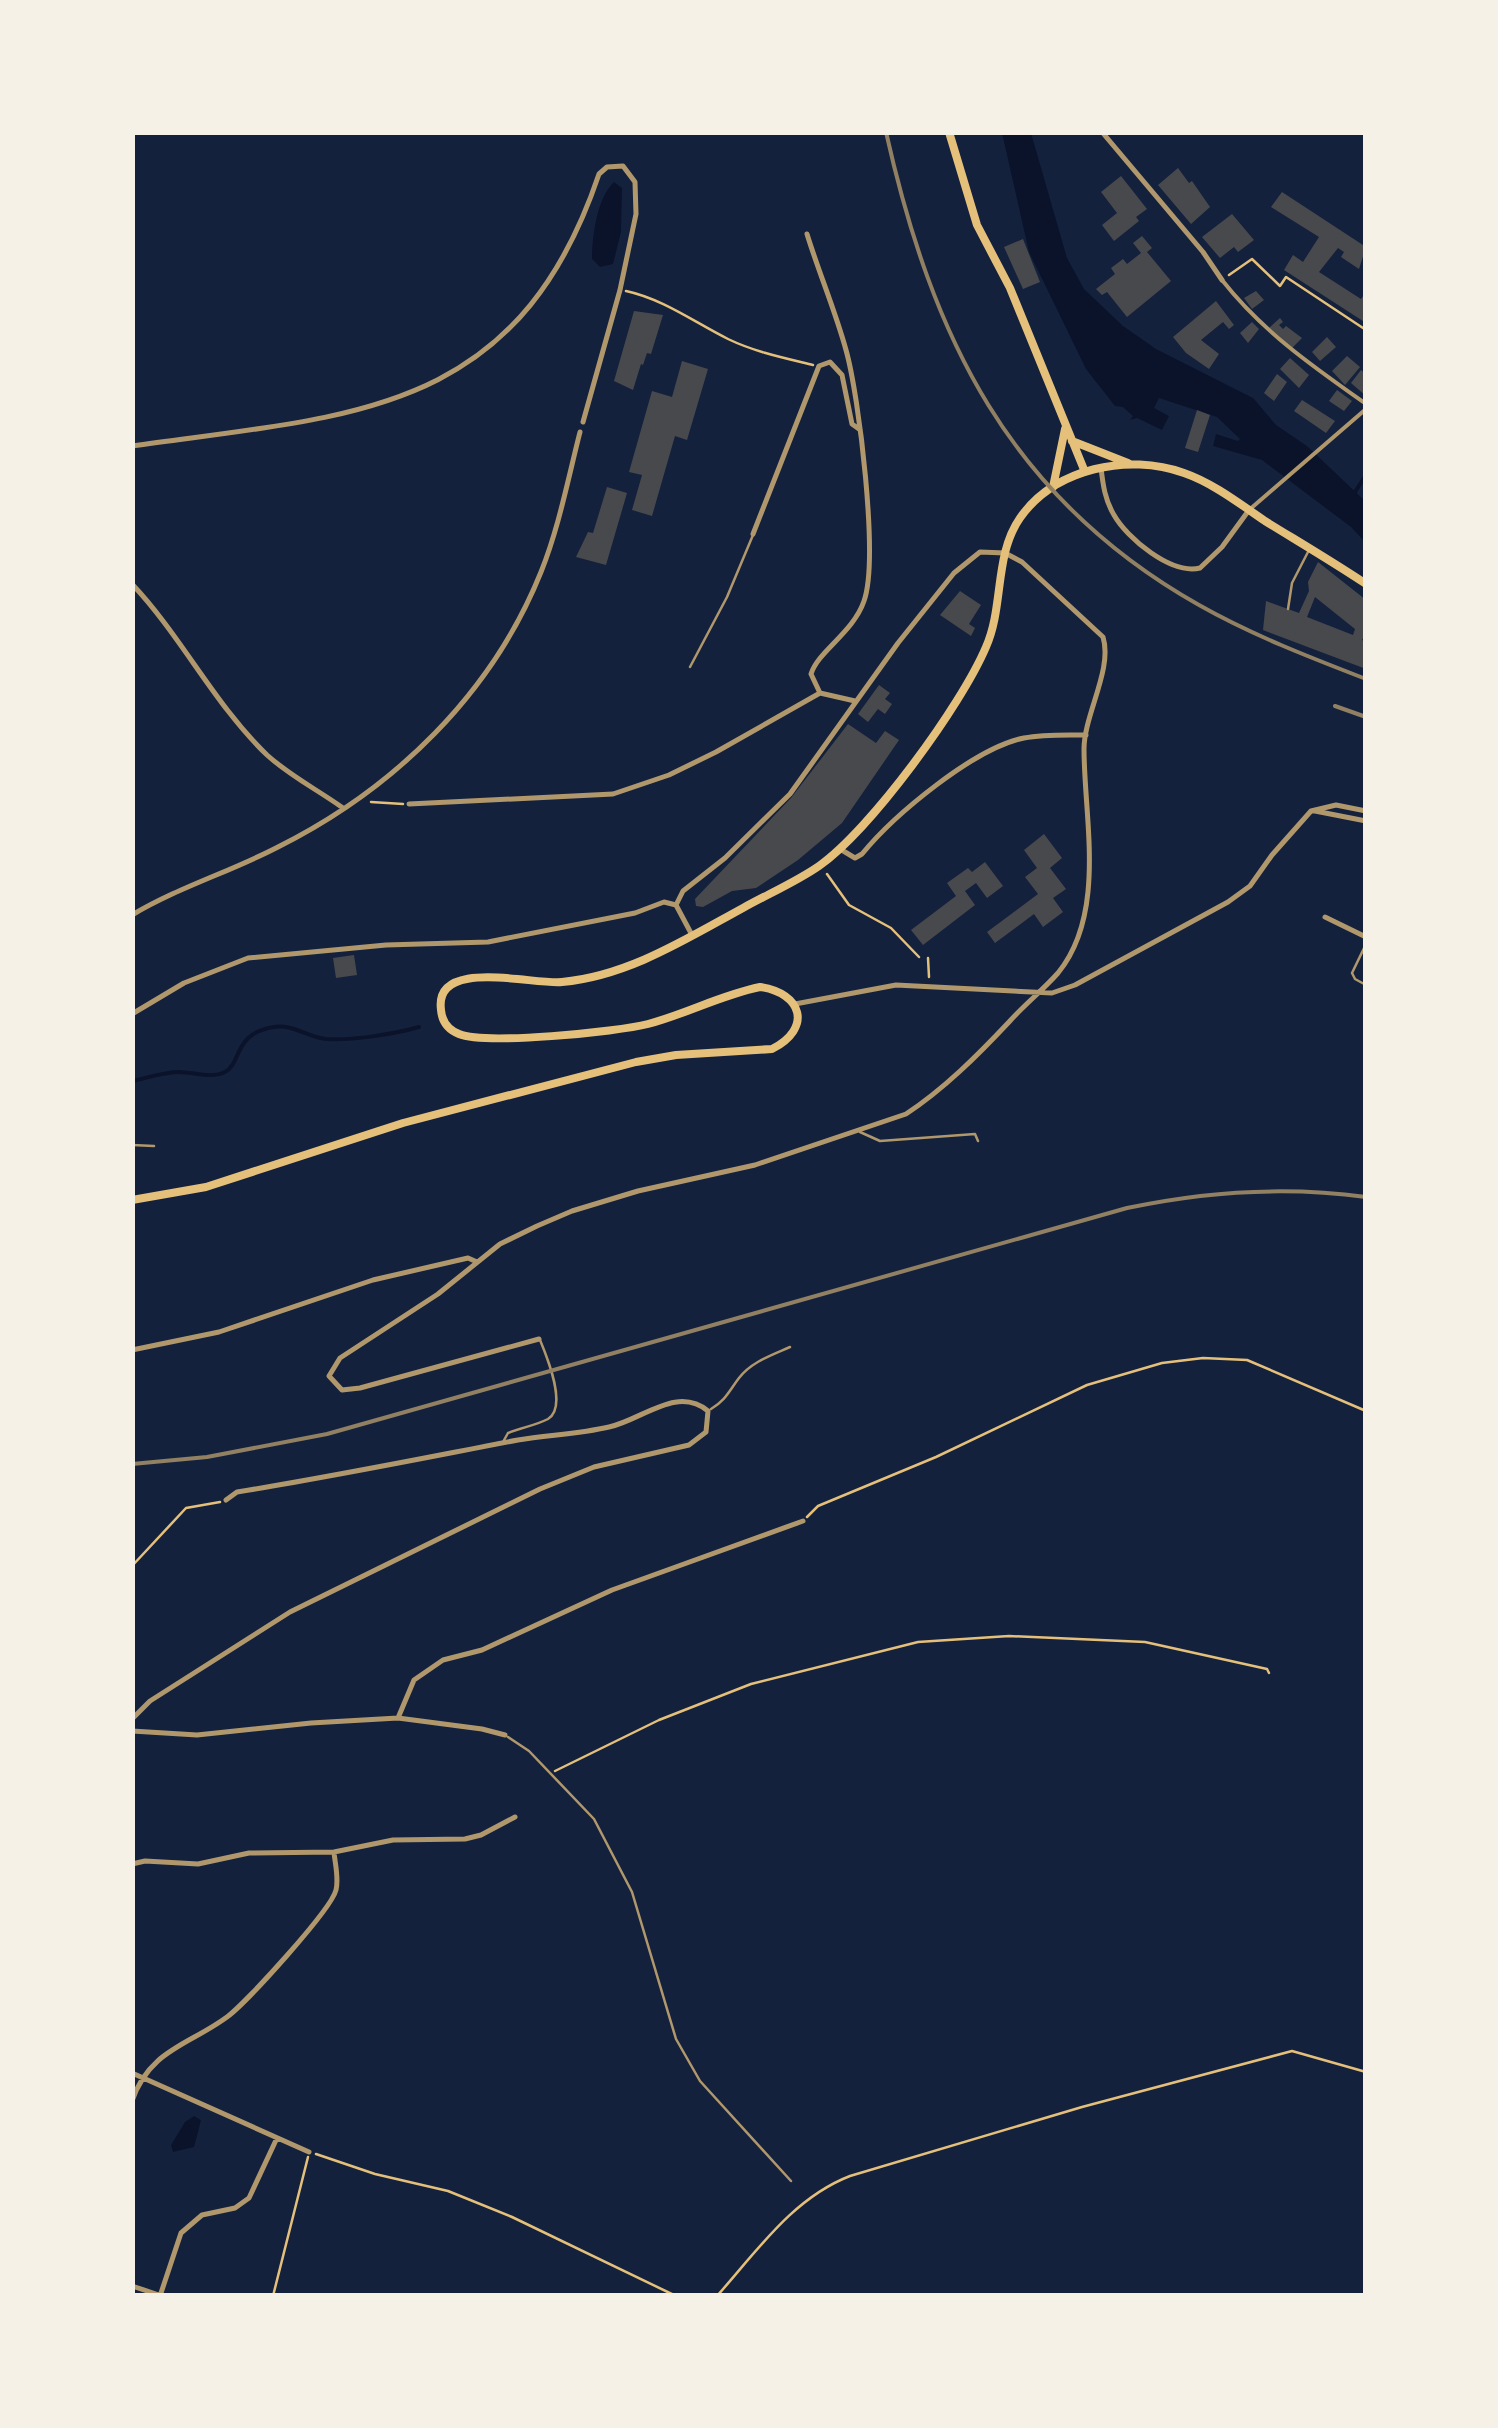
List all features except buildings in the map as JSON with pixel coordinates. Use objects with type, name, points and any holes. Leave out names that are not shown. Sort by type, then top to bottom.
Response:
[{"type":"main road","points":[[948,132],[977,224],[1010,288],[1085,472]]},
{"type":"main road","points":[[1053,486],[1066,425]]},
{"type":"main road","points":[[1072,441],[1128,464],[1186,473],[1366,584]]},
{"type":"main road","points":[[132,1200],[206,1187],[403,1123],[636,1062],[676,1054],[772,1048],[791,1036],[798,1016],[794,1004],[776,989],[760,987],[620,1030],[511,1037],[461,1035],[442,1019],[441,998],[452,983],[467,978],[545,983],[583,980],[648,958],[822,864],[913,762],[979,661],[991,633],[1006,553],[1020,518],[1053,486],[1085,472],[1128,464]]},
{"type":"street","points":[[1101,468],[1104,494],[1120,524],[1162,558],[1192,570],[1200,568],[1222,547],[1249,510],[1366,406],[1250,315],[1203,252],[1102,132]]},
{"type":"street","points":[[132,446],[324,418],[400,398],[444,378],[485,350],[536,298],[573,240],[599,174],[606,167],[618,165],[631,172],[637,198],[620,290],[582,422]]},
{"type":"street","points":[[807,234],[848,355],[859,429],[870,578],[854,623],[814,665],[811,674],[820,692]]},
{"type":"street","points":[[753,534],[820,366],[830,362],[838,368],[852,424],[859,429]]},
{"type":"street","points":[[132,915],[188,884],[276,848],[344,808],[390,776],[434,737],[486,675],[525,609],[542,570],[580,432]]},
{"type":"street","points":[[540,1339],[360,1388],[342,1390],[329,1376],[340,1358],[438,1294],[500,1244],[572,1210],[755,1164],[906,1114],[926,1101],[992,1040],[1058,973],[1070,954],[1083,912],[1091,837],[1084,746],[1104,657],[1103,636],[1022,562],[1006,553],[980,552],[954,573],[790,794],[716,866],[682,892],[676,905]]},
{"type":"street","points":[[132,584],[174,632],[250,736],[295,778],[344,808]]},
{"type":"street","points":[[409,804],[613,794],[670,774],[716,752],[820,692],[855,702]]},
{"type":"street","points":[[840,848],[855,858],[862,854],[903,812],[1000,746],[1023,738],[1086,735]]},
{"type":"street","points":[[794,1004],[874,988],[929,985],[1052,993],[1075,985],[1228,902],[1250,886],[1311,810],[1336,804],[1366,811]]},
{"type":"street","points":[[1311,810],[1366,821]]},
{"type":"street","points":[[132,1014],[184,983],[248,958],[386,945],[488,942],[635,913],[664,902],[676,905],[692,935]]},
{"type":"street","points":[[1326,917],[1366,941]]},
{"type":"street","points":[[132,1350],[219,1332],[406,1271],[468,1258],[477,1262]]},
{"type":"street","points":[[132,1719],[150,1702],[290,1612],[540,1489],[594,1467],[689,1446],[706,1432],[708,1411],[697,1402],[686,1400],[665,1404],[613,1427],[502,1443],[238,1492],[226,1500]]},
{"type":"street","points":[[398,1718],[414,1680],[443,1660],[482,1650],[612,1590],[803,1522]]},
{"type":"street","points":[[132,1731],[197,1735],[312,1722],[398,1718],[505,1735]]},
{"type":"street","points":[[132,1864],[145,1860],[198,1864],[249,1854],[334,1852],[393,1840],[465,1839],[515,1817]]},
{"type":"street","points":[[132,2101],[143,2077],[168,2051],[232,2014],[330,1904],[338,1880],[334,1852]]},
{"type":"street","points":[[132,2073],[309,2152]]},
{"type":"street","points":[[132,2286],[160,2295],[181,2232],[202,2215],[235,2208],[248,2198],[277,2138]]},
{"type":"lane","points":[[690,668],[727,597],[753,534]]},
{"type":"lane","points":[[1288,608],[1292,584],[1310,549]]},
{"type":"lane","points":[[1366,941],[1352,973],[1366,985]]},
{"type":"lane","points":[[859,1131],[880,1141],[975,1134],[978,1141]]},
{"type":"lane","points":[[132,1145],[154,1146]]},
{"type":"lane","points":[[502,1443],[508,1433],[550,1418],[556,1410],[556,1387],[540,1339]]},
{"type":"lane","points":[[708,1411],[728,1397],[750,1367],[790,1347]]},
{"type":"lane","points":[[505,1735],[529,1751],[594,1819],[632,1892],[676,2040],[700,2081],[791,2181]]},
{"type":"path","points":[[1222,280],[1252,259],[1280,286],[1286,277],[1366,330]]},
{"type":"path","points":[[620,290],[646,295],[730,340],[766,354],[820,366]]},
{"type":"path","points":[[366,801],[409,804]]},
{"type":"path","points":[[822,864],[850,905],[891,928],[919,957]]},
{"type":"path","points":[[928,958],[929,985]]},
{"type":"path","points":[[803,1522],[818,1506],[936,1457],[1088,1385],[1162,1363],[1203,1358],[1247,1360],[1366,1411]]},
{"type":"path","points":[[132,1566],[186,1508],[226,1500]]},
{"type":"path","points":[[550,1774],[659,1720],[751,1684],[918,1642],[1009,1636],[1145,1642],[1267,1669],[1270,1673]]},
{"type":"path","points":[[717,2296],[793,2211],[823,2187],[1082,2107],[1292,2051],[1366,2072]]},
{"type":"path","points":[[273,2296],[309,2152],[375,2174],[448,2191],[512,2217],[676,2296]]},
{"type":"water","points":[[1002,133],[1031,133],[1067,258],[1084,289],[1123,326],[1156,349],[1253,398],[1276,425],[1307,446],[1365,501],[1365,542],[1351,527],[1262,460],[1213,446],[1216,434],[1240,439],[1217,417],[1159,398],[1154,408],[1169,416],[1162,430],[1137,418],[1130,420],[1133,416],[1123,407],[1115,406],[1086,369],[1029,252]]},
{"type":"water","points":[[614,182],[622,188],[621,232],[613,264],[600,267],[592,259],[594,229],[603,198]]},
{"type":"water","points":[[194,2116],[201,2120],[194,2147],[173,2152],[171,2145],[185,2122]]},
{"type":"waterway","points":[[1353,495],[1364,478]]},
{"type":"waterway","points":[[132,1081],[173,1072],[220,1074],[230,1068],[251,1035],[274,1027],[336,1039],[419,1027]]},
{"type":"railway","points":[[886,132],[905,207],[955,344],[989,405],[1029,462],[1076,515],[1133,562],[1199,605],[1260,636],[1366,679]]},
{"type":"railway","points":[[1335,706],[1366,717]]},
{"type":"railway","points":[[132,1464],[207,1457],[327,1434],[1127,1208],[1246,1192],[1366,1197]]}]
